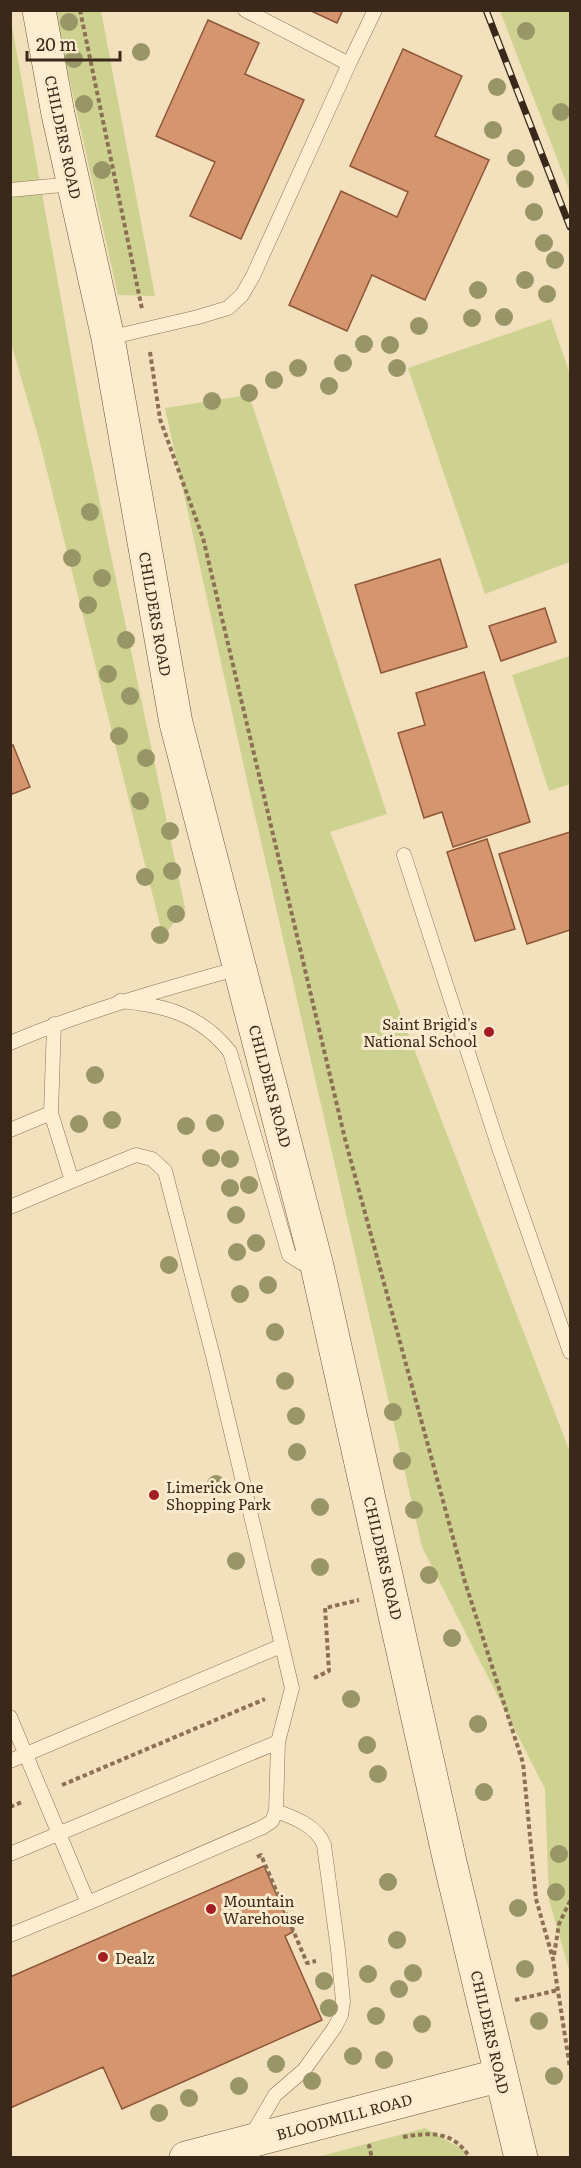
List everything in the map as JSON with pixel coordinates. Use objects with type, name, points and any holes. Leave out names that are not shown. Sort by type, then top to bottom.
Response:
[{"type":"main road","name":"CHILDERS ROAD","points":[[39,10],[73,184],[108,338],[176,723],[317,1266],[392,1593],[450,1862],[521,2157]]},
{"type":"main road","name":"BLOODMILL ROAD","points":[[186,2157],[501,2075]]},
{"type":"lane","points":[[245,10],[349,64]]},
{"type":"lane","points":[[108,338],[228,308],[242,295],[253,276],[375,10]]},
{"type":"lane","points":[[10,189],[73,184]]},
{"type":"lane","points":[[404,855],[499,1148],[570,1352]]},
{"type":"lane","points":[[10,1043],[54,1024],[120,1002],[239,968]]},
{"type":"lane","points":[[120,1002],[148,1004],[174,1011],[201,1023],[217,1036],[230,1052],[289,1255],[302,1263],[317,1266]]},
{"type":"lane","points":[[54,1024],[51,1113],[72,1181]]},
{"type":"lane","points":[[10,1130],[51,1113]]},
{"type":"lane","points":[[10,1207],[136,1155],[152,1159],[165,1171],[213,1356],[292,1688],[278,1742],[276,1811],[272,1821],[10,1935]]},
{"type":"lane","points":[[10,1761],[281,1646]]},
{"type":"lane","points":[[10,1717],[88,1903]]},
{"type":"lane","points":[[10,1854],[278,1742]]},
{"type":"lane","points":[[248,2142],[275,2096],[304,2070],[335,2027],[341,2015],[343,2001],[339,1956],[321,1837],[295,1818],[276,1811]]},
{"type":"path","points":[[80,10],[146,330],[160,419],[203,538],[345,1139],[465,1582],[523,1763],[536,1899],[554,1959],[570,2068]]},
{"type":"path","points":[[10,1807],[329,1671],[325,1608],[392,1593]]},
{"type":"path","points":[[250,1860],[261,1855],[307,1963],[339,1956]]},
{"type":"path","points":[[554,1959],[559,1924],[570,1901]]},
{"type":"path","points":[[485,2007],[558,1990]]},
{"type":"path","points":[[398,2138],[424,2133],[444,2135],[464,2147],[470,2157]]},
{"type":"green space","points":[[54,11],[101,11],[155,296],[118,295]]},
{"type":"green space","points":[[500,11],[570,11],[570,192]]},
{"type":"green space","points":[[10,15],[83,422],[185,908],[163,937],[40,443],[11,343]]},
{"type":"green space","points":[[551,319],[570,374],[570,562],[485,594],[408,368]]},
{"type":"green space","points":[[249,395],[387,814],[330,832],[570,1452],[570,1973],[549,1900],[545,1789],[422,1547],[246,776],[165,408]]},
{"type":"green space","points":[[570,656],[570,784],[549,791],[512,675]]},
{"type":"green space","points":[[425,2128],[467,2152],[468,2157],[318,2157]]},
{"type":"building","points":[[309,10],[343,10],[337,23]]},
{"type":"building","points":[[208,20],[259,43],[245,74],[304,100],[241,239],[190,216],[215,162],[156,136]]},
{"type":"building","points":[[403,49],[462,76],[435,136],[489,160],[425,300],[372,275],[347,331],[289,305],[341,191],[397,217],[408,192],[350,166]]},
{"type":"building","points":[[440,559],[467,647],[381,673],[355,585]]},
{"type":"building","points":[[545,608],[556,642],[501,661],[489,626]]},
{"type":"building","points":[[484,672],[530,822],[453,847],[442,812],[424,818],[398,733],[425,725],[416,693]]},
{"type":"building","points":[[13,745],[30,787],[10,795],[10,747]]},
{"type":"building","points":[[570,832],[570,930],[527,944],[499,854]]},
{"type":"building","points":[[487,839],[515,929],[475,941],[447,852]]},
{"type":"building","points":[[264,1866],[293,1932],[285,1936],[322,2020],[122,2109],[103,2067],[10,2108],[10,1977]]},
{"type":"railway","points":[[486,10],[570,227]]},
{"type":"place","name":"Saint Brigid's National School","points":[[489,1032]]},
{"type":"place","name":"Limerick One Shopping Park","points":[[154,1495]]},
{"type":"place","name":"Mountain Warehouse","points":[[211,1909]]},
{"type":"place","name":"Dealz","points":[[103,1957]]}]
